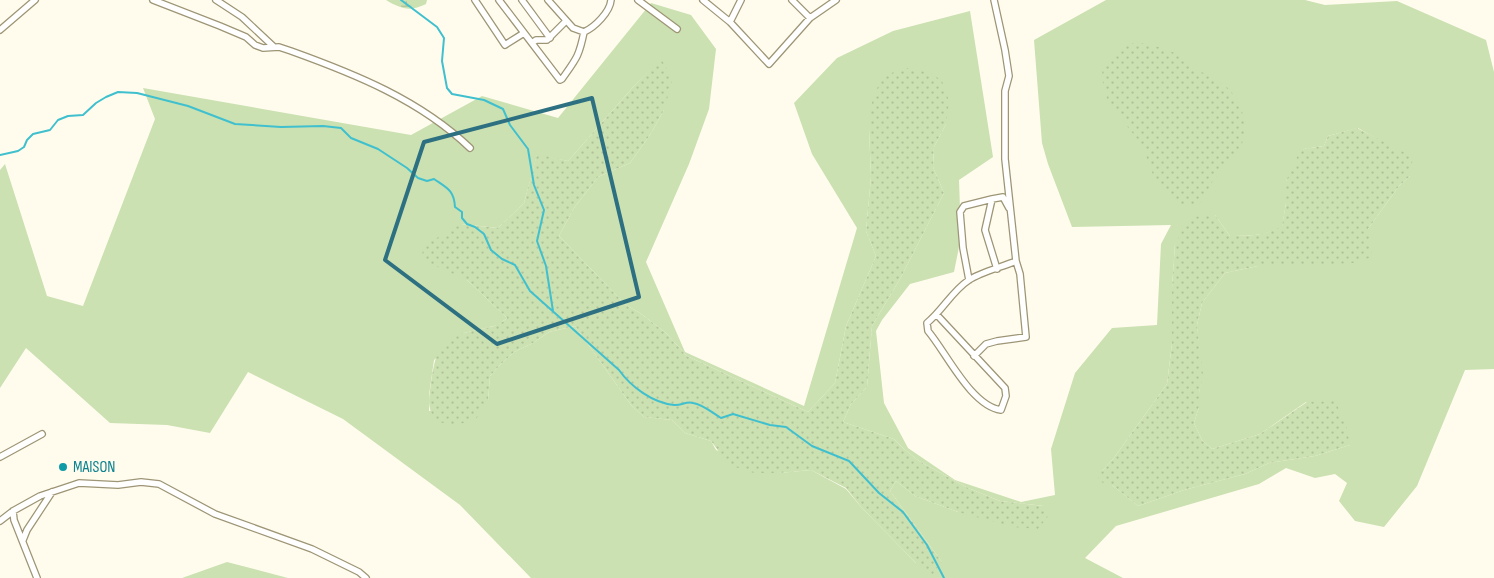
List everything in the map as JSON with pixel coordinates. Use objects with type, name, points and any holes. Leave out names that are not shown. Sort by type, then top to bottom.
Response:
[{"type":"street","points":[[0,30],[35,0]]},
{"type":"street","points":[[153,0],[246,37],[255,45],[263,48],[280,47],[374,84],[422,110],[470,148]]},
{"type":"street","points":[[216,0],[242,17],[274,47]]},
{"type":"street","points":[[499,0],[560,80],[572,67],[581,50],[584,32],[598,22],[610,6],[611,0]]},
{"type":"street","points":[[522,0],[550,38]]},
{"type":"street","points":[[548,0],[573,28],[584,32]]},
{"type":"street","points":[[638,0],[677,29]]},
{"type":"street","points":[[704,0],[730,22],[770,64],[810,18],[836,0]]},
{"type":"street","points":[[730,22],[741,0]]},
{"type":"street","points":[[792,0],[810,18]]},
{"type":"street","points":[[974,356],[986,344],[1026,337],[1020,274],[1016,261],[1015,239],[1010,210],[1005,132],[1006,91],[1009,76],[1006,50],[994,0]]},
{"type":"street","points":[[477,1],[505,45],[524,33]]},
{"type":"street","points":[[532,43],[536,40],[547,40],[566,21]]},
{"type":"street","points":[[969,280],[963,248],[960,212],[964,206],[1003,197],[1010,210]]},
{"type":"street","points":[[992,199],[985,230],[997,269]]},
{"type":"street","points":[[936,315],[1005,388],[1006,396],[1001,410],[973,393],[928,331],[927,323],[953,294],[969,280],[1016,261]]},
{"type":"street","points":[[0,458],[42,434]]},
{"type":"street","points":[[0,521],[13,511],[52,492],[84,482],[118,485],[141,482],[159,484],[215,514],[312,549],[359,572],[366,578]]},
{"type":"street","points":[[23,540],[27,530],[52,492]]},
{"type":"street","points":[[13,511],[14,520],[37,578]]},
{"type":"highlighted area","points":[[592,98],[639,297],[497,344],[385,260],[424,142]]},
{"type":"green space","points":[[386,0],[427,0],[426,4],[410,9],[396,6]]},
{"type":"green space","points":[[1106,0],[1305,0],[1325,5],[1397,1],[1486,40],[1494,72],[1494,369],[1465,370],[1417,486],[1384,527],[1355,521],[1339,501],[1347,483],[1335,474],[1315,478],[1286,468],[1259,484],[1116,526],[1085,558],[1123,578],[531,578],[460,505],[343,419],[248,372],[210,433],[167,425],[110,423],[26,348],[0,388],[0,170],[5,164],[47,296],[83,306],[155,119],[143,88],[411,135],[482,96],[558,118],[651,3],[691,15],[716,49],[709,109],[689,164],[646,262],[685,352],[804,406],[857,228],[812,154],[794,103],[837,58],[893,31],[970,11],[993,157],[959,180],[961,237],[954,272],[910,284],[882,320],[876,331],[884,403],[908,448],[955,480],[1021,502],[1055,495],[1051,449],[1075,373],[1112,328],[1157,325],[1161,244],[1171,225],[1072,227],[1042,143],[1034,40]],"holes":[[[661,60],[664,110],[650,135],[630,163],[598,177],[574,208],[559,236],[626,305],[666,333],[687,356],[808,412],[835,383],[846,326],[876,256],[866,231],[871,177],[869,129],[946,124],[934,147],[933,167],[944,193],[900,279],[872,326],[867,387],[851,404],[843,422],[894,439],[919,461],[968,488],[1000,501],[1044,506],[958,512],[915,496],[896,481],[890,491],[942,562],[916,563],[846,489],[811,470],[779,473],[716,450],[711,441],[685,433],[672,420],[644,417],[631,405],[575,326],[549,332],[533,343],[514,352],[490,376],[488,401],[429,411],[429,395],[434,360],[464,333],[498,325],[507,318],[467,280],[461,224],[498,228],[524,203],[537,155],[568,161],[634,86]],[[1358,128],[1384,143],[1410,176],[1399,186],[1368,229],[1304,266],[1258,266],[1225,273],[1202,303],[1197,325],[1202,375],[1199,407],[1194,423],[1202,440],[1212,449],[1260,434],[1306,402],[1350,445],[1315,456],[1269,463],[1245,474],[1184,490],[1138,506],[1112,485],[1102,471],[1113,459],[1167,384],[1172,343],[1172,288],[1175,244],[1215,215],[1230,236],[1263,234],[1282,227],[1286,203],[1286,181],[1304,149],[1324,146],[1328,136]]]},
{"type":"green space","points":[[1137,42],[1163,48],[1177,54],[1194,70],[1211,75],[1229,89],[1239,102],[1246,125],[1242,144],[1212,182],[1201,203],[1184,206],[1163,190],[1155,180],[1142,145],[1108,102],[1103,84],[1102,67],[1122,47]]},
{"type":"green space","points":[[661,59],[673,78],[664,110],[650,135],[630,163],[598,177],[574,208],[559,236],[626,305],[666,333],[687,356],[808,412],[835,383],[846,326],[876,256],[866,231],[871,177],[869,129],[873,95],[885,75],[907,68],[931,73],[942,81],[949,101],[946,124],[934,147],[933,167],[944,193],[900,279],[872,326],[867,387],[851,404],[843,422],[894,439],[919,461],[968,488],[1000,501],[1044,506],[1049,515],[1038,529],[1013,527],[958,512],[915,496],[896,481],[890,491],[942,562],[932,575],[916,563],[862,508],[846,488],[811,470],[754,473],[729,465],[711,441],[685,433],[672,420],[644,417],[631,405],[575,326],[549,332],[533,343],[514,352],[500,365],[490,376],[488,401],[476,419],[457,425],[437,422],[431,412],[429,399],[433,369],[443,345],[457,336],[495,326],[507,318],[467,280],[422,260],[423,246],[461,224],[498,228],[524,203],[537,154],[568,161],[634,86]]},
{"type":"green space","points":[[1357,128],[1413,157],[1410,176],[1399,186],[1368,229],[1372,257],[1353,263],[1258,266],[1225,273],[1202,303],[1197,325],[1203,375],[1199,393],[1199,407],[1194,423],[1202,440],[1212,449],[1260,434],[1307,402],[1335,401],[1346,424],[1350,445],[1315,456],[1269,463],[1245,474],[1184,490],[1138,506],[1112,485],[1097,481],[1102,471],[1113,459],[1167,384],[1172,343],[1172,288],[1175,244],[1190,217],[1215,215],[1230,236],[1263,234],[1282,226],[1286,203],[1286,181],[1298,155],[1304,149],[1324,146],[1328,136]]},
{"type":"green space","points":[[227,562],[288,578],[182,578]]},
{"type":"waterway","points":[[401,0],[437,27],[444,38],[442,61],[447,88],[452,94],[484,100],[503,109],[510,125],[528,149],[534,185],[544,210],[537,241],[546,266],[553,311]]},
{"type":"waterway","points":[[0,155],[18,151],[24,147],[27,140],[33,134],[50,130],[58,120],[68,116],[83,115],[96,103],[118,92],[137,93],[188,106],[235,124],[341,128],[351,138],[378,149],[407,168],[418,178],[427,181],[434,179],[446,187],[453,197],[455,207],[462,212],[462,218],[467,224],[484,234],[491,250],[502,259],[515,265],[530,291],[643,393],[666,404],[696,404],[721,418],[733,414],[770,425],[786,427],[812,446],[849,461],[879,493],[903,512],[927,545],[944,578]]},
{"type":"place","name":"MAISON","points":[[63,467]]}]
